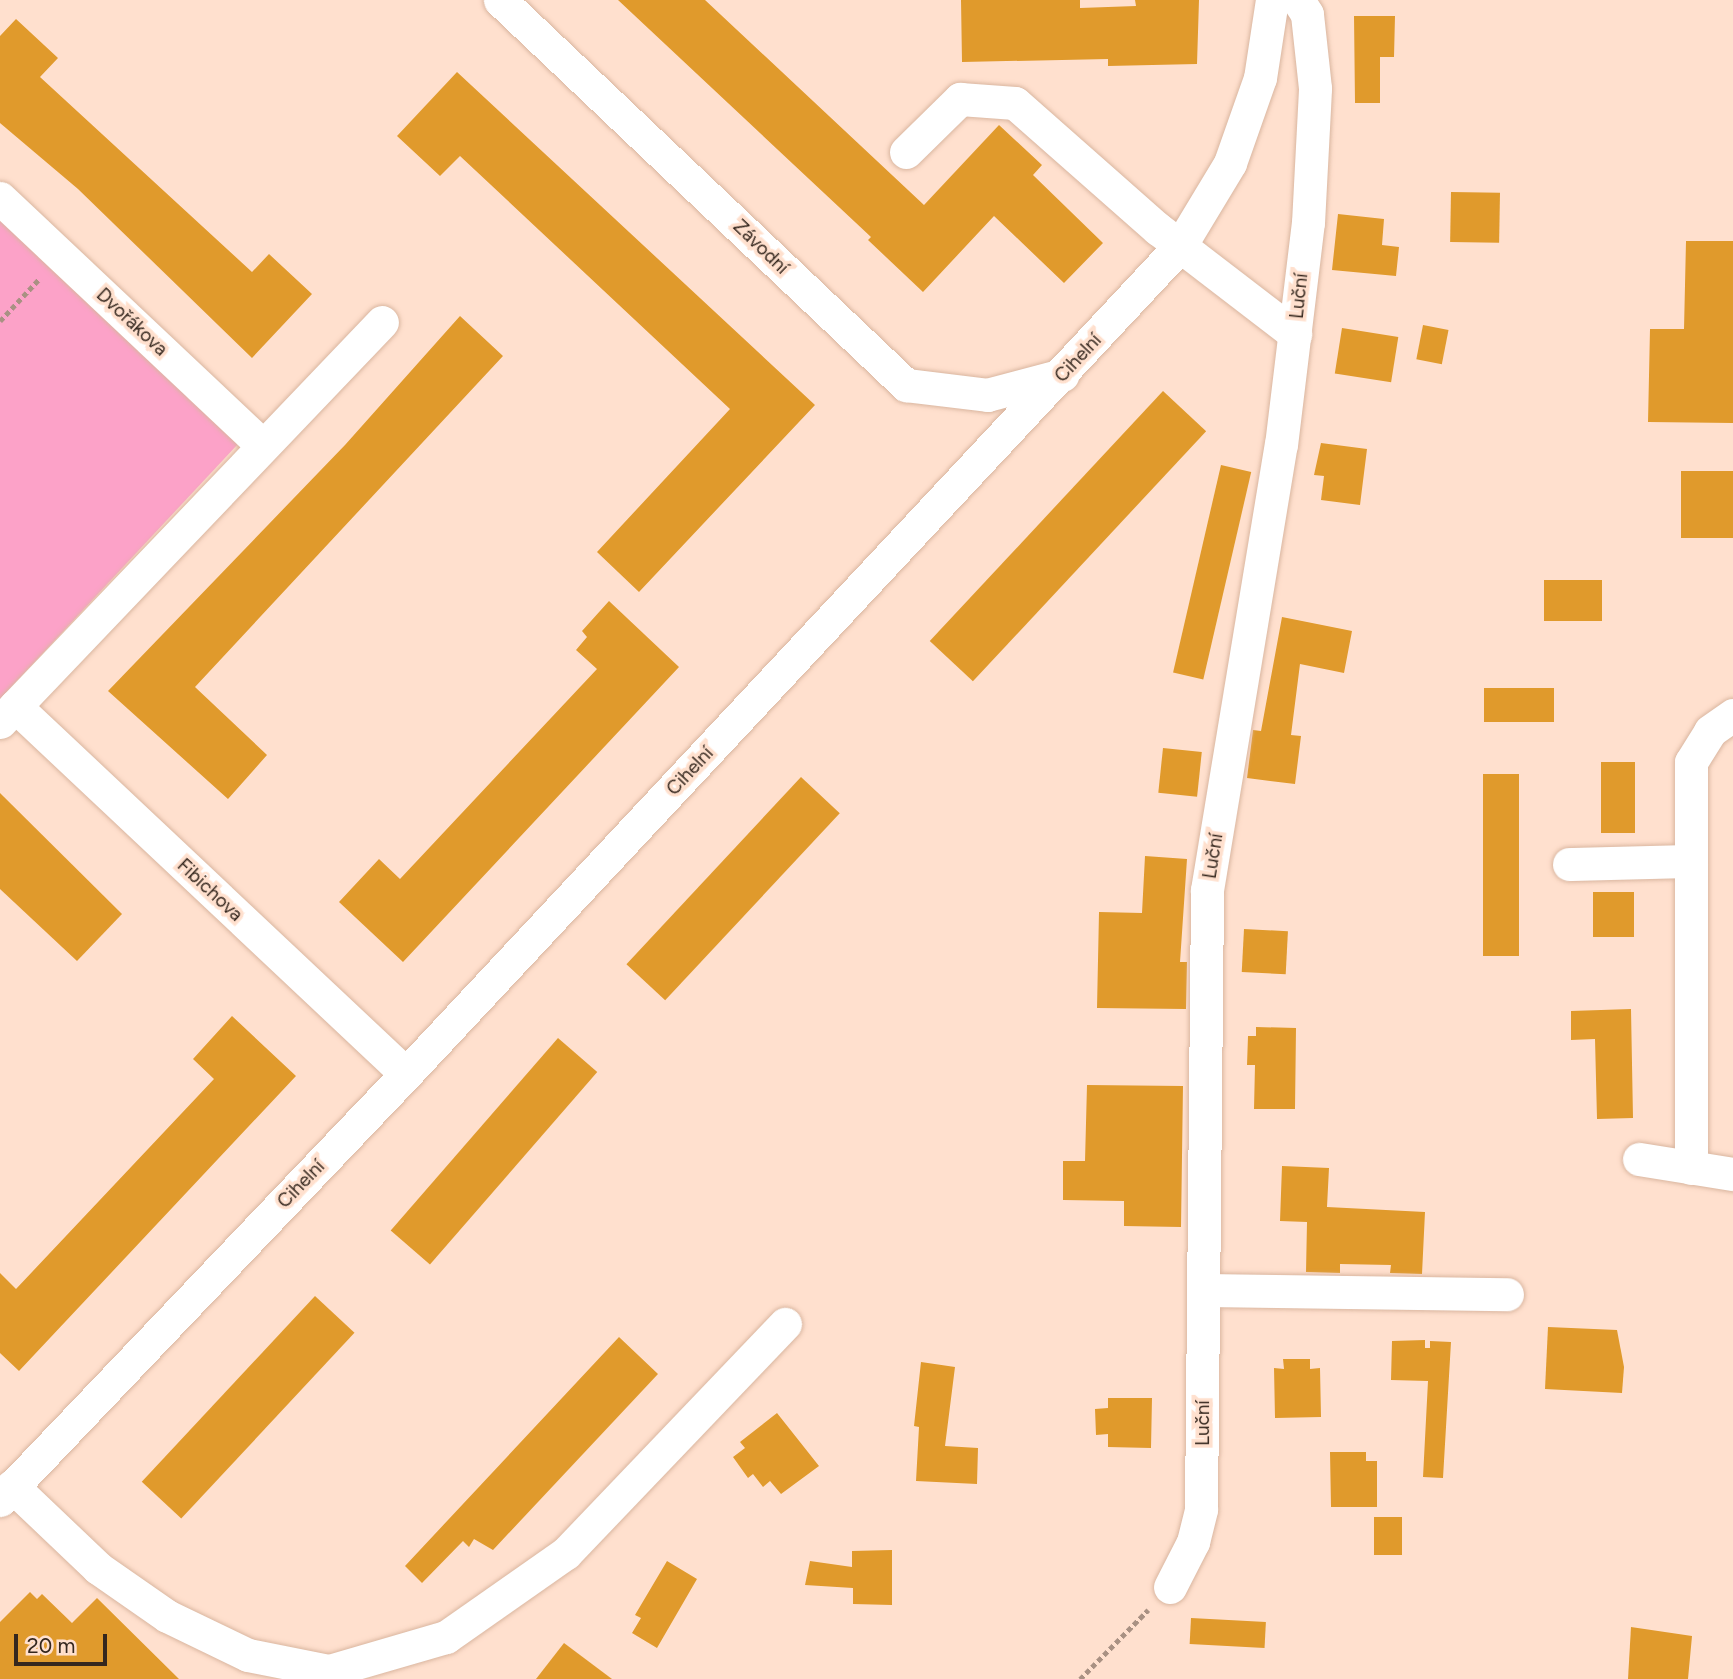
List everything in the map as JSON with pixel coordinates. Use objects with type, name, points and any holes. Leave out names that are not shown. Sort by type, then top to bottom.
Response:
[{"type":"street","name":"Závodní","points":[[500,0],[906,385],[987,395],[1062,375]]},
{"type":"street","name":"Cihelní","points":[[785,1324],[566,1553],[446,1637],[329,1671],[248,1655],[167,1616],[98,1568],[6,1493],[406,1074],[1181,246],[1230,163],[1261,78],[1272,0]]},
{"type":"street","name":"Luční","points":[[1170,1587],[1193,1542],[1201,1508],[1207,890],[1295,334],[1308,223],[1315,88],[1307,14],[1298,0]]},
{"type":"street","points":[[906,152],[960,99],[1015,103],[1181,246],[1295,334]]},
{"type":"street","name":"Dvořákova","points":[[0,198],[263,446]]},
{"type":"street","name":"Fibichova","points":[[382,322],[7,714],[406,1074]]},
{"type":"street","points":[[1691,1167],[1691,762],[1710,731],[1733,715]]},
{"type":"street","points":[[1569,864],[1691,861]]},
{"type":"street","points":[[1639,1159],[1733,1174]]},
{"type":"street","points":[[1204,1290],[1507,1294]]},
{"type":"path","points":[[0,321],[61,255]]},
{"type":"path","points":[[1080,1679],[1170,1587]]},
{"type":"shaded area","points":[[0,218],[238,444],[0,699]]},
{"type":"building","points":[[618,0],[705,0],[924,205],[999,125],[1042,165],[1033,175],[1103,243],[1064,283],[994,216],[923,292],[868,240],[871,237]]},
{"type":"building","points":[[961,0],[1080,0],[1080,8],[1136,6],[1135,0],[1199,0],[1197,64],[1108,66],[1108,59],[962,62]]},
{"type":"building","points":[[1354,16],[1395,16],[1394,57],[1380,57],[1380,103],[1355,103]]},
{"type":"building","points":[[16,19],[58,58],[40,77],[252,272],[269,254],[312,294],[252,358],[78,189],[0,123],[0,36]]},
{"type":"building","points":[[457,72],[815,405],[639,592],[597,552],[730,409],[460,156],[440,176],[397,136]]},
{"type":"building","points":[[1451,192],[1500,193],[1499,243],[1450,242]]},
{"type":"building","points":[[1338,214],[1384,219],[1382,245],[1399,247],[1396,276],[1332,270]]},
{"type":"building","points":[[1686,241],[1733,241],[1733,423],[1648,422],[1650,329],[1684,329]]},
{"type":"building","points":[[460,316],[503,356],[195,687],[267,755],[228,799],[108,691],[345,445]]},
{"type":"building","points":[[1423,325],[1449,330],[1442,364],[1416,359]]},
{"type":"building","points":[[1342,328],[1398,337],[1391,382],[1335,373]]},
{"type":"building","points":[[1163,391],[1206,431],[973,681],[930,641]]},
{"type":"building","points":[[1321,443],[1367,449],[1360,505],[1321,500],[1324,476],[1314,475]]},
{"type":"building","points":[[1221,465],[1251,472],[1203,680],[1173,673]]},
{"type":"building","points":[[1681,471],[1733,471],[1733,538],[1681,538]]},
{"type":"building","points":[[1544,580],[1602,580],[1602,621],[1544,621]]},
{"type":"building","points":[[609,601],[679,667],[403,962],[339,902],[379,859],[400,879],[597,669],[576,650],[587,637],[582,631]]},
{"type":"building","points":[[1282,617],[1352,631],[1344,673],[1300,664],[1291,735],[1301,736],[1295,784],[1247,778],[1253,730],[1261,731]]},
{"type":"building","points":[[1484,688],[1554,688],[1554,722],[1484,722]]},
{"type":"building","points":[[1163,748],[1202,752],[1197,797],[1158,793]]},
{"type":"building","points":[[1601,762],[1635,762],[1635,833],[1601,833]]},
{"type":"building","points":[[1483,774],[1519,774],[1519,956],[1483,956]]},
{"type":"building","points":[[801,777],[840,813],[665,1000],[626,964]]},
{"type":"building","points":[[0,793],[122,914],[77,961],[0,889]]},
{"type":"building","points":[[1145,856],[1187,859],[1180,962],[1187,962],[1186,1009],[1097,1008],[1099,912],[1142,913]]},
{"type":"building","points":[[1593,892],[1634,892],[1634,937],[1593,937]]},
{"type":"building","points":[[1244,929],[1288,931],[1286,974],[1242,972]]},
{"type":"building","points":[[1631,1009],[1633,1118],[1597,1119],[1595,1039],[1571,1040],[1571,1011]]},
{"type":"building","points":[[232,1016],[296,1076],[19,1371],[0,1353],[0,1273],[16,1289],[214,1079],[193,1059]]},
{"type":"building","points":[[1256,1027],[1296,1028],[1295,1109],[1254,1109],[1255,1065],[1247,1065],[1248,1036],[1256,1036]]},
{"type":"building","points":[[558,1038],[597,1072],[430,1265],[391,1230]]},
{"type":"building","points":[[1087,1085],[1183,1086],[1181,1227],[1124,1226],[1124,1201],[1063,1200],[1063,1161],[1085,1161]]},
{"type":"building","points":[[1282,1166],[1329,1168],[1327,1207],[1425,1212],[1422,1274],[1390,1273],[1391,1265],[1340,1264],[1340,1273],[1306,1272],[1307,1222],[1280,1221]]},
{"type":"building","points":[[315,1296],[354,1333],[181,1519],[142,1482]]},
{"type":"building","points":[[1548,1327],[1617,1330],[1624,1367],[1622,1393],[1545,1389]]},
{"type":"building","points":[[619,1337],[658,1374],[493,1550],[474,1539],[469,1547],[463,1541],[422,1583],[405,1566]]},
{"type":"building","points":[[1425,1340],[1425,1348],[1430,1348],[1430,1341],[1451,1342],[1443,1478],[1423,1477],[1428,1381],[1391,1380],[1392,1341]]},
{"type":"building","points":[[1283,1359],[1310,1359],[1310,1369],[1320,1368],[1321,1417],[1275,1418],[1274,1368],[1284,1369]]},
{"type":"building","points":[[921,1362],[955,1367],[945,1446],[978,1448],[977,1484],[916,1481],[919,1427],[914,1426]]},
{"type":"building","points":[[1108,1398],[1152,1398],[1151,1448],[1108,1447],[1108,1434],[1096,1435],[1095,1409],[1108,1408]]},
{"type":"building","points":[[777,1413],[819,1466],[781,1494],[770,1481],[763,1487],[753,1474],[748,1478],[733,1457],[745,1448],[740,1442]]},
{"type":"building","points":[[1330,1452],[1366,1452],[1366,1461],[1377,1461],[1377,1507],[1331,1507]]},
{"type":"building","points":[[1374,1517],[1402,1517],[1402,1555],[1374,1555]]},
{"type":"building","points":[[892,1550],[892,1605],[853,1604],[853,1588],[805,1585],[810,1561],[852,1567],[852,1551]]},
{"type":"building","points":[[667,1561],[697,1579],[657,1648],[632,1633],[641,1618],[635,1615]]},
{"type":"building","points":[[30,1592],[37,1599],[42,1594],[72,1623],[97,1598],[179,1679],[0,1679],[0,1622]]},
{"type":"building","points":[[1191,1618],[1266,1622],[1265,1648],[1190,1644]]},
{"type":"building","points":[[1631,1627],[1692,1636],[1688,1679],[1628,1679]]},
{"type":"building","points":[[564,1643],[612,1679],[536,1679]]}]
